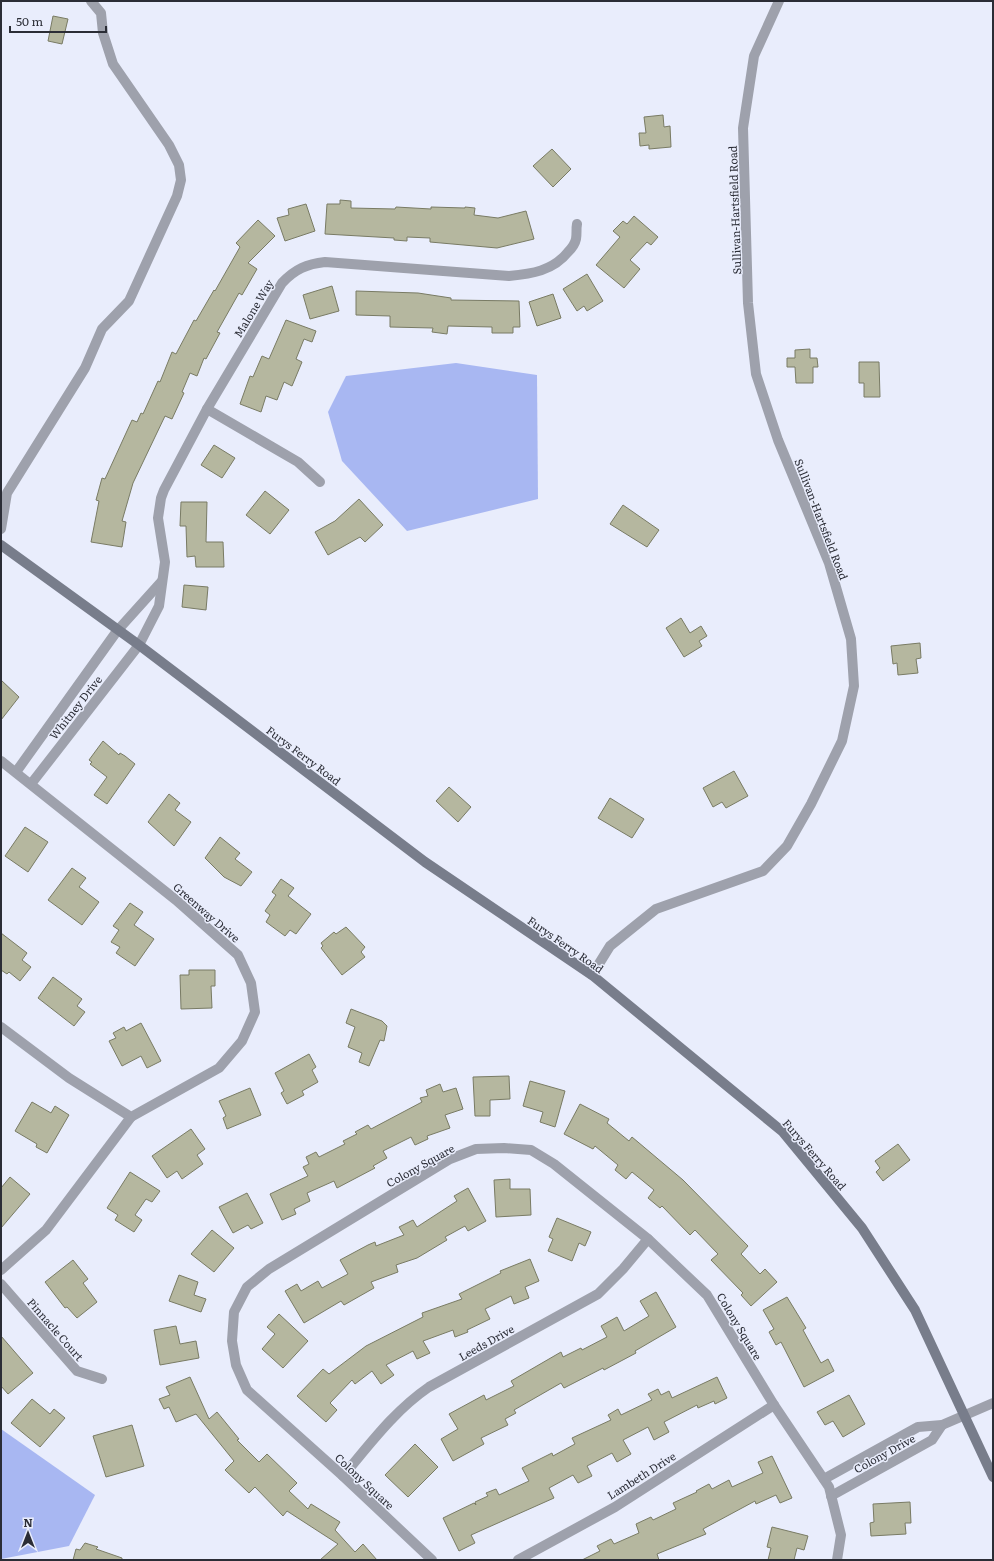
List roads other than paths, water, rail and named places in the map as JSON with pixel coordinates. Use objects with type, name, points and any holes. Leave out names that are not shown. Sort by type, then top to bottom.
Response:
[{"type":"main road","name":"Furys Ferry Road","points":[[1,545],[117,631],[139,645],[425,862],[592,975],[783,1132],[862,1228],[915,1310],[943,1367],[993,1477]]},
{"type":"street","points":[[1,529],[7,493],[84,368],[102,329],[129,301],[177,196],[181,180],[178,165],[169,145],[113,64],[103,33],[101,13],[91,1]]},
{"type":"street","name":"Sullivan-Hartsfield Road","points":[[592,975],[610,946],[656,909],[763,871],[788,846],[811,804],[842,741],[854,686],[851,639],[829,563],[778,440],[756,374],[748,303],[743,128],[754,56],[779,1]]},
{"type":"street","name":"Malone Way","points":[[139,645],[159,606],[165,562],[158,518],[161,498],[207,409],[282,283],[298,269],[311,264],[325,262],[509,276],[525,275],[541,271],[564,258],[576,241],[576,224]]},
{"type":"street","points":[[207,409],[298,462],[320,482]]},
{"type":"street","points":[[117,631],[162,581]]},
{"type":"street","name":"Whitney Drive","points":[[16,772],[117,631]]},
{"type":"street","name":"Whitney Drive","points":[[31,784],[139,645]]},
{"type":"street","name":"Greenway Drive","points":[[1,762],[16,772],[176,900],[238,955],[251,983],[255,1012],[242,1041],[218,1068],[131,1117],[46,1230],[1,1270]]},
{"type":"street","points":[[1,1027],[69,1078],[131,1117]]},
{"type":"street","name":"Colony Square","points":[[432,1560],[343,1476],[247,1390],[236,1365],[232,1340],[234,1312],[247,1287],[268,1269],[450,1159],[476,1149],[504,1148],[531,1150],[554,1164],[648,1239],[707,1295],[774,1405],[829,1487],[841,1535],[837,1560]]},
{"type":"street","name":"Leeds Drive","points":[[343,1476],[391,1418],[409,1401],[429,1388],[598,1294],[623,1269],[648,1239]]},
{"type":"street","name":"Pinnacle Court","points":[[1,1284],[77,1371],[102,1379]]},
{"type":"street","name":"Colony Drive","points":[[824,1479],[918,1426],[942,1425],[993,1403]]},
{"type":"street","name":"Lambeth Drive","points":[[518,1560],[615,1506],[774,1405]]},
{"type":"street","name":"Colony Drive","points":[[831,1496],[932,1440],[942,1425]]}]
